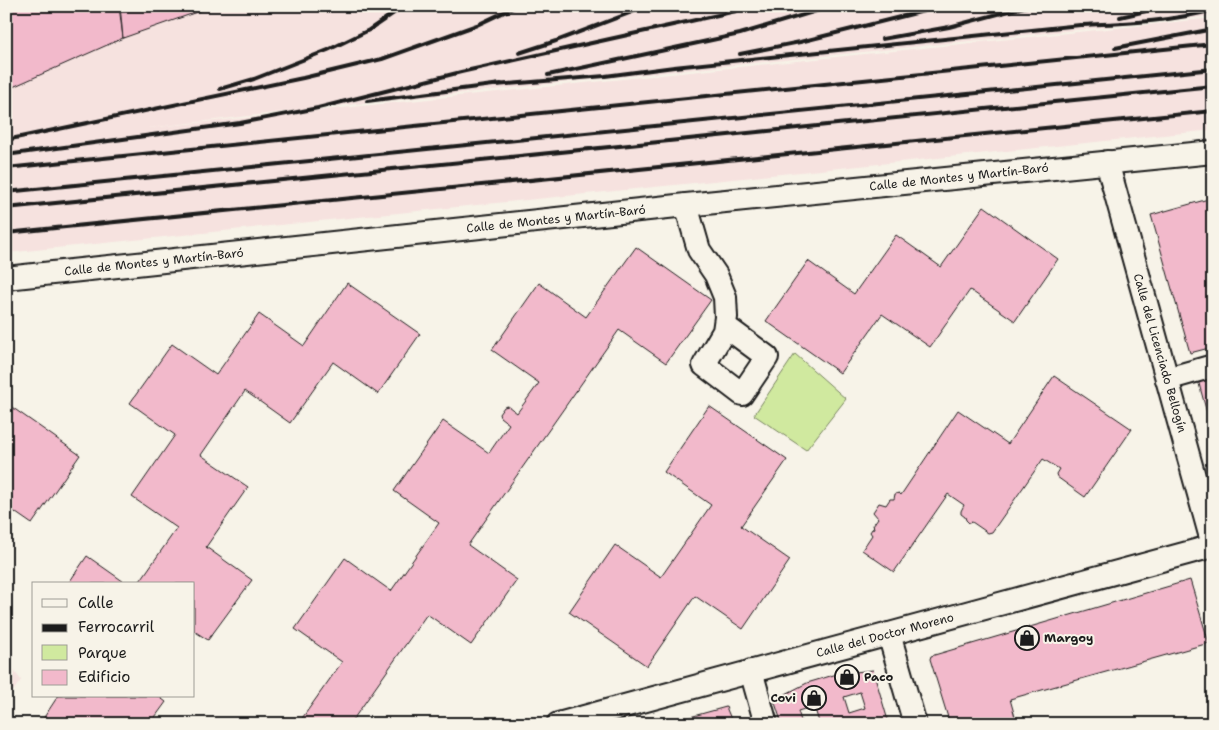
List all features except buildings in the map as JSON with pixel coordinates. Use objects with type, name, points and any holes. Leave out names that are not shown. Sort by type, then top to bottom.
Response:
[{"type":"street","name":"Calle de Montes y Martín-Baró","points":[[6,278],[686,205],[1213,152]]},
{"type":"street","name":"Calle del Licenciado Bellogín","points":[[1107,162],[1213,546]]},
{"type":"street","points":[[686,205],[699,250],[716,276],[724,297],[725,326]]},
{"type":"street","points":[[1167,379],[1213,366]]},
{"type":"street","name":"Calle del Doctor Moreno","points":[[558,724],[1213,546]]},
{"type":"street","points":[[889,634],[916,724]]},
{"type":"street","points":[[752,671],[766,724]]},
{"type":"shaded area","points":[[6,6],[1213,6],[1213,16],[318,108],[148,128],[1213,18],[1213,130],[6,253]]},
{"type":"shaded area","points":[[6,660],[21,680],[6,701]]},
{"type":"green space","points":[[795,354],[846,399],[806,450],[754,415]]},
{"type":"railway","points":[[220,89],[254,79],[328,50],[369,30],[404,6]]},
{"type":"railway","points":[[6,140],[303,78],[382,59],[477,25],[517,6]]},
{"type":"railway","points":[[519,53],[648,6]]},
{"type":"railway","points":[[6,155],[240,123],[318,108],[461,72],[736,11],[749,6]]},
{"type":"railway","points":[[548,75],[740,34],[833,6]]},
{"type":"railway","points":[[740,54],[800,42],[944,6]]},
{"type":"railway","points":[[882,39],[949,27],[1028,6]]},
{"type":"railway","points":[[1120,17],[1168,6]]},
{"type":"railway","points":[[496,85],[605,76],[674,67],[1080,25],[1147,21],[1213,10]]},
{"type":"railway","points":[[1115,48],[1213,29]]},
{"type":"railway","points":[[6,168],[1213,44]]},
{"type":"railway","points":[[6,192],[1213,69]]},
{"type":"railway","points":[[367,101],[501,84]]},
{"type":"railway","points":[[6,208],[1213,86]]},
{"type":"railway","points":[[6,233],[1213,111]]},
{"type":"place","name":"Margoy","points":[[1027,638]]},
{"type":"place","name":"Paco","points":[[847,677]]},
{"type":"place","name":"Covi","points":[[814,698]]}]
